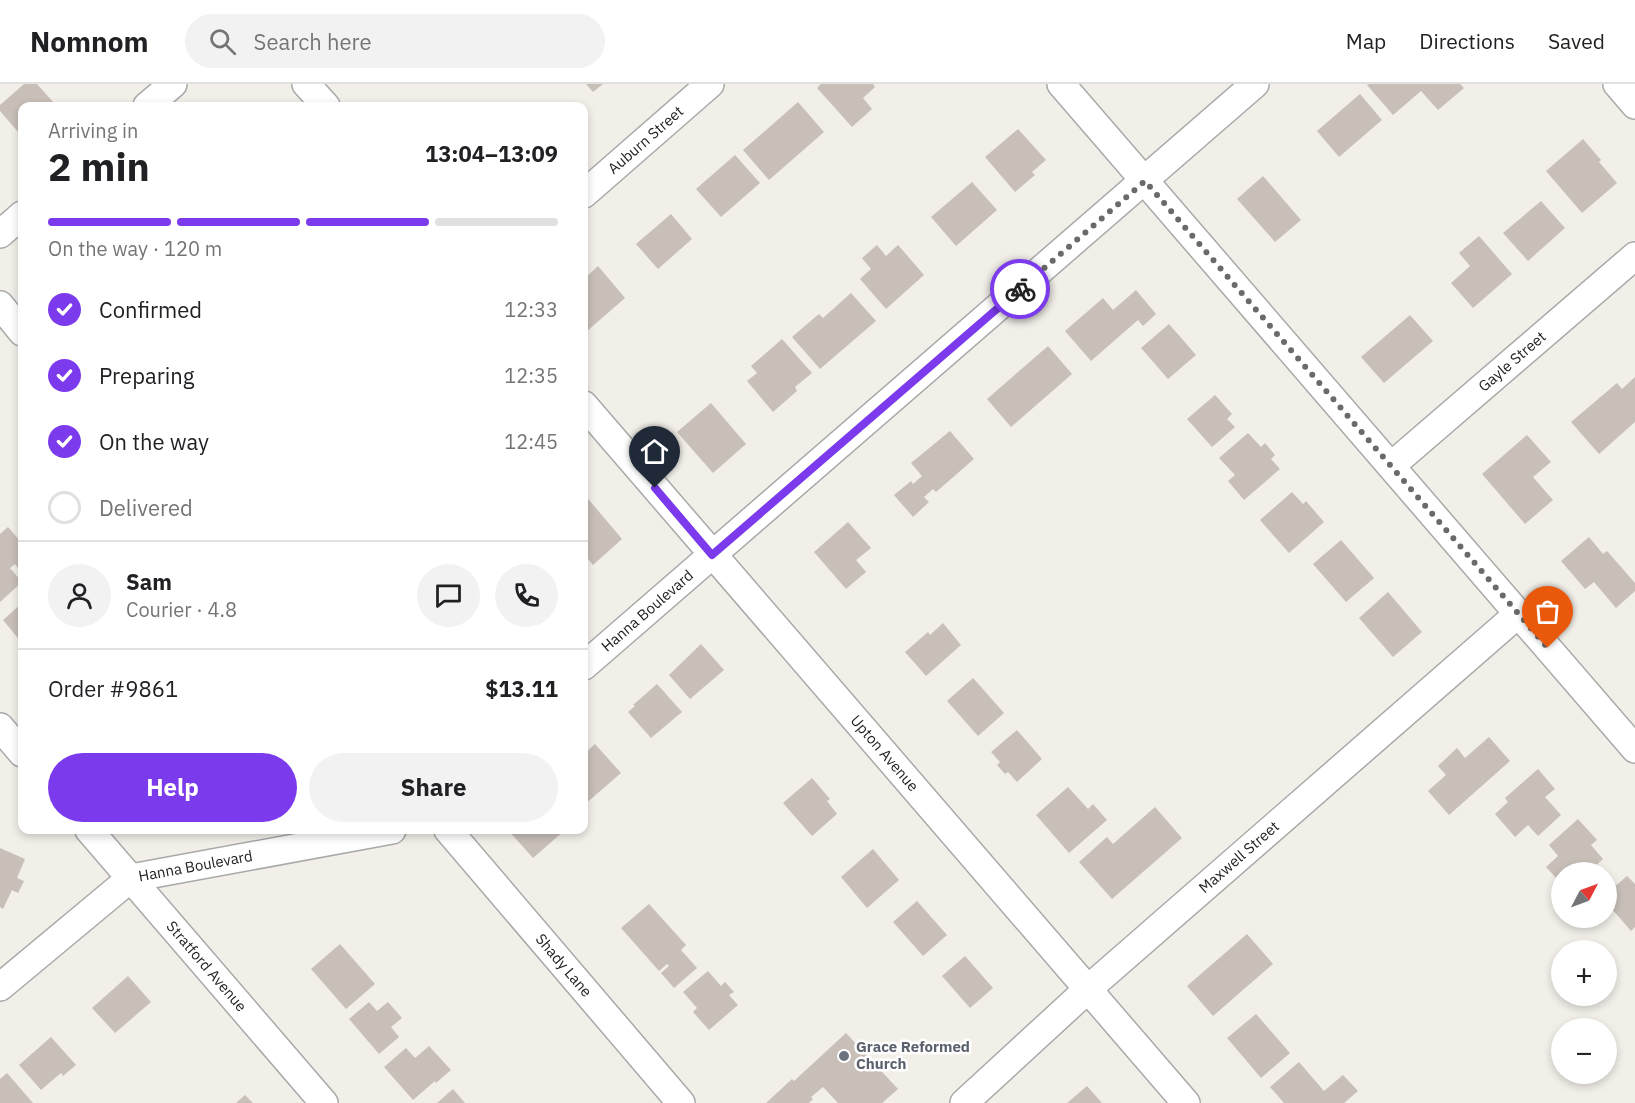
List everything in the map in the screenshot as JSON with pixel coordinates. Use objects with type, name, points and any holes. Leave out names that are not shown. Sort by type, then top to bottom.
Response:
[{"type":"street","points":[[152,102],[173,84]]},
{"type":"street","points":[[306,84],[322,102]]},
{"type":"street","name":"Auburn Street","points":[[588,191],[710,84]]},
{"type":"street","points":[[1061,84],[1635,749]]},
{"type":"street","name":"Hanna Boulevard","points":[[588,663],[1255,84]]},
{"type":"street","points":[[1617,84],[1635,105]]},
{"type":"street","points":[[0,234],[18,218]]},
{"type":"street","name":"Gayle Street","points":[[1391,466],[1635,257]]},
{"type":"street","points":[[0,305],[18,327]]},
{"type":"street","name":"Upton Avenue","points":[[588,410],[1186,1103]]},
{"type":"street","name":"Maxwell Street","points":[[964,1103],[1088,989],[1518,614]]},
{"type":"street","points":[[0,727],[18,748]]},
{"type":"street","name":"Stratford Avenue","points":[[92,834],[324,1103]]},
{"type":"street","name":"Hanna Boulevard","points":[[0,987],[131,879],[371,834]]},
{"type":"street","name":"Shady Lane","points":[[451,834],[681,1103]]},
{"type":"building","points":[[24,84],[37,84],[53,102],[18,102],[18,132],[0,111],[0,105]]},
{"type":"building","points":[[586,84],[603,84],[593,92]]},
{"type":"building","points":[[821,84],[873,84],[875,87],[863,98],[872,109],[852,127],[817,88]]},
{"type":"building","points":[[1460,84],[1464,88],[1438,110],[1421,91],[1393,115],[1367,85]]},
{"type":"building","points":[[1360,94],[1382,120],[1339,157],[1317,131]]},
{"type":"building","points":[[798,102],[824,132],[769,180],[743,150]]},
{"type":"building","points":[[1018,129],[1046,160],[1032,172],[1035,175],[1015,192],[985,157]]},
{"type":"building","points":[[1583,139],[1617,183],[1582,213],[1546,171]]},
{"type":"building","points":[[735,155],[760,183],[721,217],[696,189]]},
{"type":"building","points":[[1263,176],[1301,220],[1275,242],[1237,199]]},
{"type":"building","points":[[972,182],[997,210],[956,246],[931,217]]},
{"type":"building","points":[[1541,201],[1565,228],[1528,261],[1503,233]]},
{"type":"building","points":[[671,214],[692,239],[658,269],[636,244]]},
{"type":"building","points":[[1479,236],[1512,274],[1473,308],[1451,283],[1470,266],[1459,253]]},
{"type":"building","points":[[877,245],[886,256],[898,245],[924,275],[886,309],[860,279],[871,269],[862,258]]},
{"type":"building","points":[[598,266],[625,298],[588,330],[588,275]]},
{"type":"building","points":[[1136,290],[1156,314],[1143,326],[1138,320],[1091,361],[1065,331],[1103,298],[1113,310]]},
{"type":"building","points":[[851,293],[876,321],[820,369],[792,337],[819,314],[823,318]]},
{"type":"building","points":[[1410,315],[1433,341],[1384,383],[1361,357]]},
{"type":"building","points":[[1169,324],[1196,355],[1168,379],[1141,348]]},
{"type":"building","points":[[782,339],[812,373],[795,387],[797,391],[773,412],[747,381],[757,373],[751,366]]},
{"type":"building","points":[[1048,346],[1072,374],[1011,427],[987,399]]},
{"type":"building","points":[[1635,377],[1635,422],[1599,454],[1571,422],[1617,383],[1622,389]]},
{"type":"building","points":[[1215,395],[1232,414],[1227,419],[1235,427],[1212,447],[1187,419]]},
{"type":"building","points":[[711,403],[746,444],[713,473],[677,432]]},
{"type":"building","points":[[950,431],[974,459],[936,492],[933,489],[924,497],[929,502],[913,517],[894,495],[911,481],[913,484],[922,476],[911,463]]},
{"type":"building","points":[[1248,433],[1261,447],[1265,443],[1275,455],[1271,459],[1280,469],[1244,500],[1228,481],[1235,475],[1219,458]]},
{"type":"building","points":[[1527,435],[1551,462],[1533,477],[1553,500],[1525,524],[1482,474]]},
{"type":"building","points":[[1292,492],[1303,504],[1306,501],[1324,522],[1289,553],[1260,520]]},
{"type":"building","points":[[588,499],[622,539],[593,565],[588,559]]},
{"type":"building","points":[[848,522],[871,548],[856,560],[866,572],[846,589],[814,552]]},
{"type":"building","points":[[8,527],[18,538],[18,568],[15,564],[10,568],[18,577],[18,586],[0,602],[0,534]]},
{"type":"building","points":[[1589,537],[1603,554],[1607,551],[1635,583],[1635,591],[1616,608],[1594,582],[1585,589],[1561,561]]},
{"type":"building","points":[[1341,540],[1374,578],[1346,602],[1313,564]]},
{"type":"building","points":[[1388,592],[1422,632],[1393,657],[1359,618]]},
{"type":"building","points":[[18,607],[18,638],[3,620]]},
{"type":"building","points":[[943,623],[961,645],[926,676],[905,652],[928,632],[930,635]]},
{"type":"building","points":[[701,644],[724,670],[690,699],[669,675]]},
{"type":"building","points":[[973,678],[1004,713],[978,736],[947,701]]},
{"type":"building","points":[[657,684],[682,712],[651,738],[628,712]]},
{"type":"building","points":[[1017,730],[1042,759],[1017,782],[997,765],[1000,762],[991,752]]},
{"type":"building","points":[[1489,737],[1510,761],[1449,815],[1428,791],[1446,775],[1438,766],[1457,748],[1465,758]]},
{"type":"building","points":[[595,744],[621,773],[588,802],[588,750]]},
{"type":"building","points":[[1538,769],[1555,789],[1545,797],[1561,815],[1538,836],[1528,825],[1515,837],[1495,814],[1508,802],[1505,798]]},
{"type":"building","points":[[812,778],[830,799],[827,801],[837,814],[812,836],[783,803]]},
{"type":"building","points":[[1068,787],[1088,809],[1093,804],[1107,820],[1069,853],[1036,815]]},
{"type":"building","points":[[1155,807],[1182,838],[1112,899],[1079,862],[1107,837],[1113,844]]},
{"type":"building","points":[[1578,819],[1597,840],[1591,845],[1603,859],[1600,862],[1551,862],[1558,856],[1549,845]]},
{"type":"building","points":[[512,834],[560,834],[533,858]]},
{"type":"building","points":[[0,848],[25,859],[17,878],[24,881],[18,893],[12,890],[3,909],[0,907]]},
{"type":"building","points":[[873,849],[899,880],[867,908],[841,877]]},
{"type":"building","points":[[1551,862],[1551,872],[1546,867]]},
{"type":"building","points":[[1627,876],[1635,884],[1635,927],[1631,931],[1617,915],[1617,885]]},
{"type":"building","points":[[917,901],[947,935],[923,956],[893,922]]},
{"type":"building","points":[[649,904],[686,945],[681,950],[697,968],[674,988],[661,973],[669,966],[667,964],[659,971],[621,928]]},
{"type":"building","points":[[1247,934],[1273,964],[1213,1016],[1187,986]]},
{"type":"building","points":[[340,944],[375,984],[346,1009],[311,969]]},
{"type":"building","points":[[965,956],[993,988],[970,1008],[942,976]]},
{"type":"building","points":[[708,971],[721,986],[725,982],[734,992],[729,995],[738,1005],[709,1030],[693,1012],[697,1008],[683,992]]},
{"type":"building","points":[[128,976],[151,1002],[115,1033],[92,1008]]},
{"type":"building","points":[[369,1002],[377,1011],[388,1002],[402,1018],[391,1027],[399,1037],[379,1054],[349,1019]]},
{"type":"building","points":[[1256,1014],[1290,1053],[1261,1078],[1227,1038]]},
{"type":"building","name":"Grace Reformed Church","points":[[846,1033],[898,1089],[882,1103],[838,1103],[823,1087],[811,1097],[813,1099],[809,1103],[766,1103],[792,1079],[794,1081]]},
{"type":"building","points":[[51,1037],[76,1065],[63,1076],[61,1073],[41,1090],[19,1065]]},
{"type":"building","points":[[429,1046],[451,1070],[413,1100],[384,1067],[406,1048],[415,1058]]},
{"type":"building","points":[[1299,1062],[1324,1091],[1343,1075],[1358,1091],[1344,1103],[1284,1103],[1270,1087]]},
{"type":"building","points":[[7,1073],[33,1103],[0,1103],[0,1079]]},
{"type":"building","points":[[1087,1086],[1102,1103],[1067,1103]]},
{"type":"building","points":[[453,1089],[465,1103],[437,1103]]},
{"type":"building","points":[[245,1095],[253,1103],[236,1103]]},
{"type":"way so far","points":[[1020,289],[1145,181],[1548,648]]},
{"type":"place","name":"Grace Reformed Church","points":[[844,1056]]},
{"type":"route","points":[[655,488],[712,555],[1020,289]]}]
